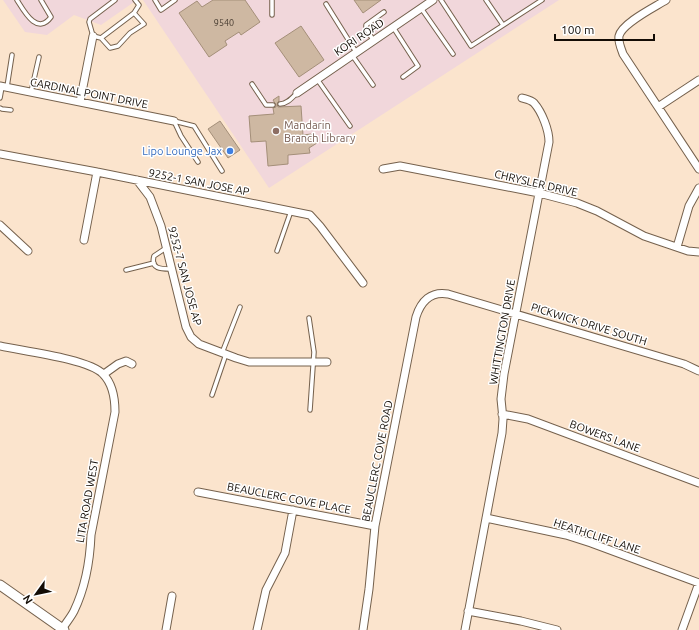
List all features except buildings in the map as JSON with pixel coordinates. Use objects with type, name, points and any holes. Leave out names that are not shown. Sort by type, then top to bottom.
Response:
[{"type":"street","name":"KORI ROAD","points":[[297,93],[433,0]]},
{"type":"street","points":[[666,0],[623,29],[619,37],[619,42],[623,54],[699,169]]},
{"type":"street","points":[[80,102],[93,36]]},
{"type":"street","points":[[658,107],[699,80]]},
{"type":"street","name":"CARDINAL POINT DRIVE","points":[[3,86],[174,121]]},
{"type":"street","name":"WHITTINGTON DRIVE","points":[[464,630],[502,433],[501,399],[504,374],[549,135],[545,122],[533,102],[522,98]]},
{"type":"street","name":"9252-1 SAN JOSE AP","points":[[0,154],[310,215],[314,218],[363,283]]},
{"type":"street","name":"CHRYSLER DRIVE","points":[[383,169],[400,166],[539,193],[577,203],[597,211],[644,236],[677,247],[699,252]]},
{"type":"street","points":[[84,240],[97,172]]},
{"type":"street","name":"9252-7 SAN JOSE AP","points":[[137,180],[150,197],[161,226],[189,333],[199,344],[249,362],[327,362]]},
{"type":"street","points":[[677,247],[689,206],[699,188]]},
{"type":"street","points":[[0,225],[28,251]]},
{"type":"street","name":"PICKWICK DRIVE SOUTH","points":[[426,299],[438,294],[448,294],[684,364],[699,371]]},
{"type":"street","name":"BEAUCLERC COVE ROAD","points":[[363,630],[369,589],[375,526],[416,317],[421,305],[426,299]]},
{"type":"street","points":[[0,346],[90,365],[104,374],[118,364],[126,361],[132,364]]},
{"type":"street","name":"LITA ROAD WEST","points":[[63,629],[74,612],[83,584],[115,412],[113,394],[104,374]]},
{"type":"street","name":"BOWERS LANE","points":[[502,414],[528,419],[699,483]]},
{"type":"street","name":"BEAUCLERC COVE PLACE","points":[[198,492],[375,526]]},
{"type":"street","points":[[257,630],[266,590],[285,554],[293,510]]},
{"type":"street","name":"HEATHCLIFF LANE","points":[[486,518],[566,535],[699,583]]},
{"type":"street","points":[[682,630],[699,583]]},
{"type":"street","points":[[0,588],[63,629]]},
{"type":"street","points":[[166,630],[172,596]]},
{"type":"street","points":[[468,611],[521,621],[557,630]]},
{"type":"lane","points":[[17,0],[29,18],[35,24],[39,24],[48,21],[51,17],[41,0]]},
{"type":"lane","points":[[116,0],[90,19],[89,22],[93,36],[101,38],[110,48],[118,46],[130,34],[144,24],[134,13]]},
{"type":"lane","points":[[101,38],[134,13],[139,5],[135,0]]},
{"type":"lane","points":[[154,0],[161,10],[175,0]]},
{"type":"lane","points":[[272,0],[272,15]]},
{"type":"lane","points":[[441,0],[471,46],[542,0]]},
{"type":"lane","points":[[486,0],[503,25]]},
{"type":"lane","points":[[326,4],[373,85]]},
{"type":"lane","points":[[421,8],[453,54]]},
{"type":"lane","points":[[374,40],[366,28],[366,25],[384,12]]},
{"type":"lane","points":[[393,27],[418,66],[403,76]]},
{"type":"lane","points":[[0,98],[12,55]]},
{"type":"lane","points":[[31,92],[39,57]]},
{"type":"lane","points":[[317,79],[350,126]]},
{"type":"lane","points":[[252,84],[266,105],[273,105]]},
{"type":"lane","points":[[280,104],[288,101],[297,93]]},
{"type":"lane","points":[[0,108],[11,110]]},
{"type":"lane","points":[[174,121],[181,136],[198,162]]},
{"type":"lane","points":[[174,121],[194,126],[222,171]]},
{"type":"lane","points":[[277,251],[291,211]]},
{"type":"lane","points":[[166,248],[154,256],[154,263],[161,269],[172,269]]},
{"type":"lane","points":[[126,270],[154,263]]},
{"type":"lane","points":[[212,396],[240,307]]},
{"type":"lane","points":[[309,318],[314,344],[310,410]]},
{"type":"shaded area","points":[[3,0],[137,0],[101,25],[74,15],[47,35],[25,32]]},
{"type":"shaded area","points":[[143,0],[559,0],[269,188]]},
{"type":"place","name":"Mandarin Branch Library","points":[[276,131]]},
{"type":"place","name":"Lipo Lounge Jax","points":[[230,151]]}]
